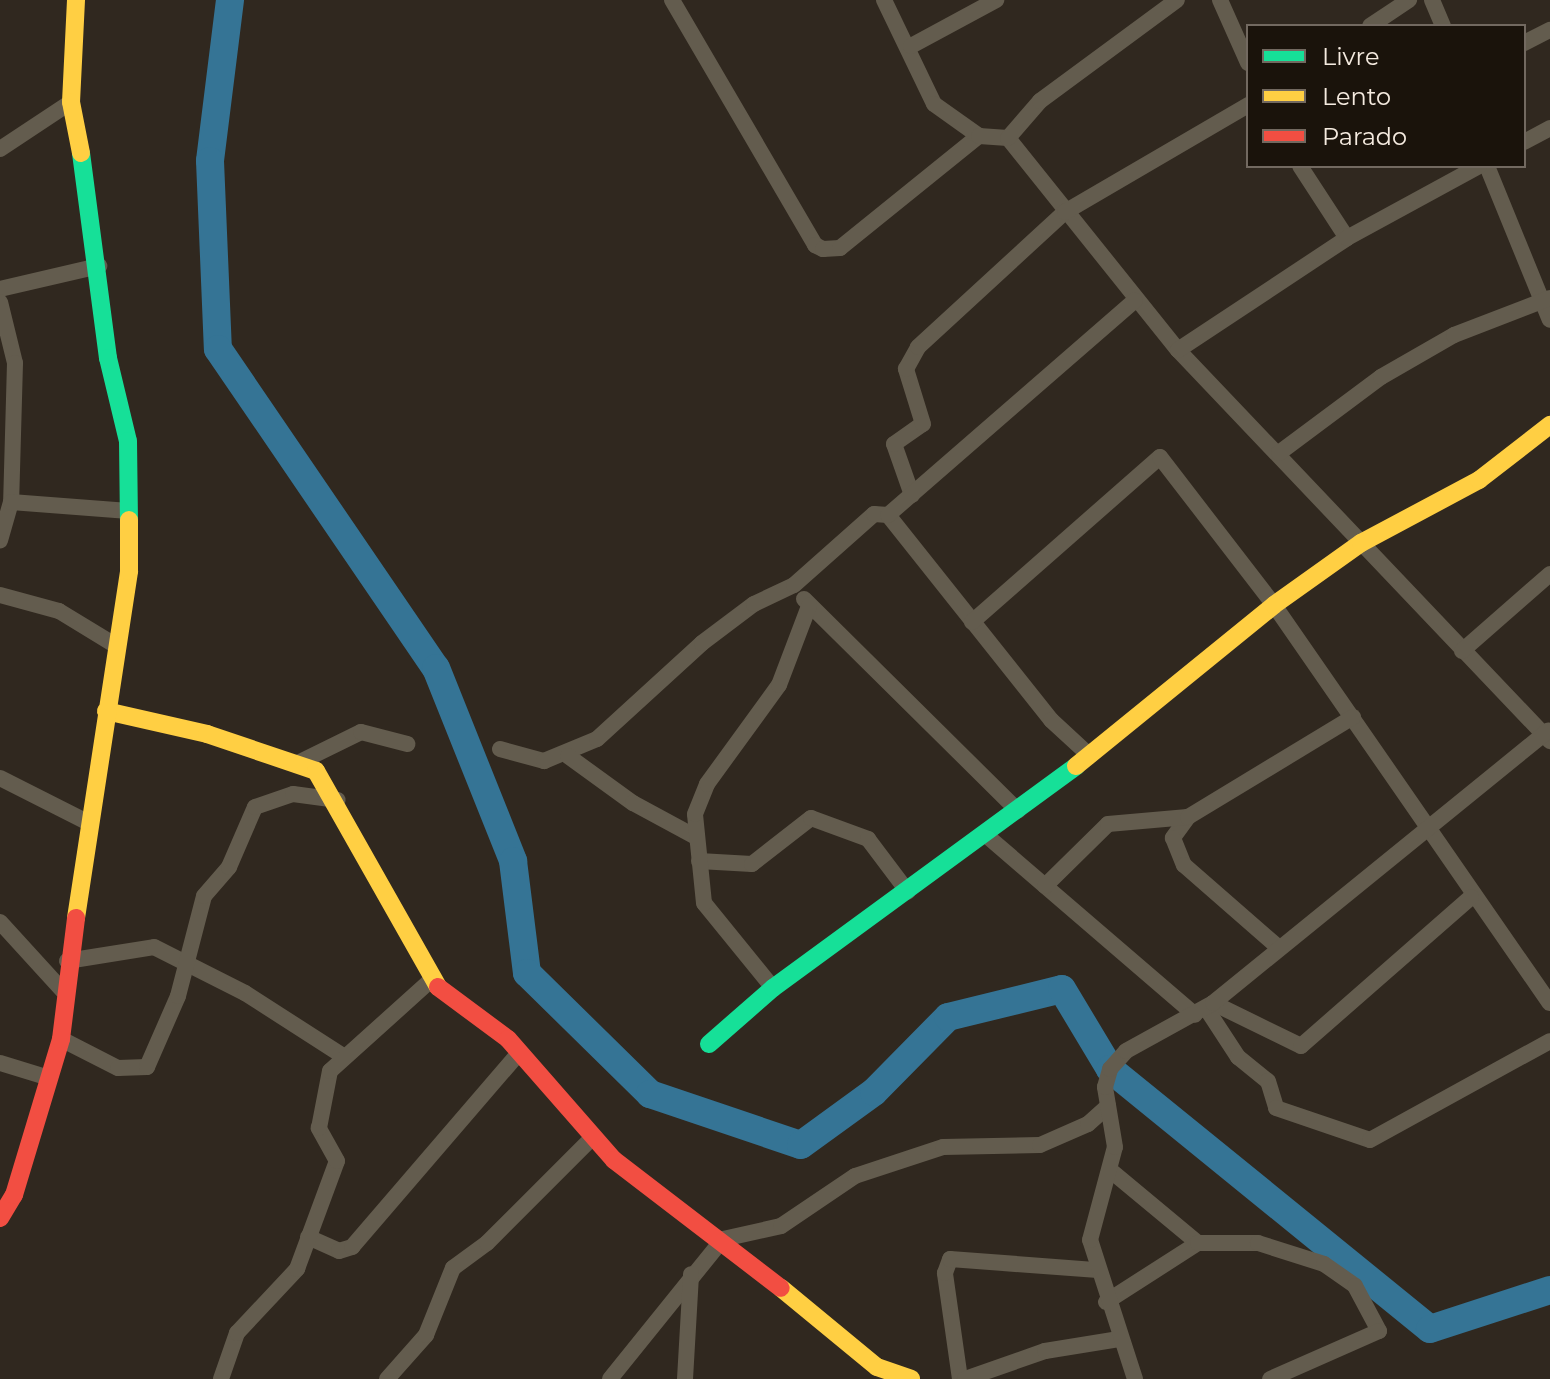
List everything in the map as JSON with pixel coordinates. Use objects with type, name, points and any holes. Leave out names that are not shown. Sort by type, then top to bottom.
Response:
[{"type":"street","points":[[0,1218],[14,1195],[61,1039],[63,991],[87,822],[129,571],[128,441],[108,358],[99,266],[71,102],[76,0]]},
{"type":"street","points":[[672,0],[815,245],[823,249],[840,248],[979,136]]},
{"type":"street","points":[[884,0],[911,46],[934,104],[979,136],[1008,138],[1178,350],[1279,453],[1462,651],[1548,736],[1425,827],[1205,1008],[1126,1051],[1110,1069],[1108,1106],[1115,1147],[1092,1224],[1095,1270],[1135,1379]]},
{"type":"street","points":[[911,46],[996,0]]},
{"type":"street","points":[[1008,138],[1040,101],[1177,0]]},
{"type":"street","points":[[1220,0],[1246,58]]},
{"type":"street","points":[[1373,24],[1409,0]]},
{"type":"street","points":[[1432,0],[1442,24]]},
{"type":"street","points":[[1526,42],[1550,30]]},
{"type":"street","points":[[0,149],[71,102]]},
{"type":"street","points":[[912,495],[894,455],[900,436],[923,419],[910,392],[908,360],[1065,212],[1246,106]]},
{"type":"street","points":[[1526,141],[1550,128]]},
{"type":"street","points":[[1301,168],[1347,238]]},
{"type":"street","points":[[1178,350],[1347,238],[1475,168]]},
{"type":"street","points":[[1488,168],[1546,298],[1550,320]]},
{"type":"street","points":[[0,289],[99,266]]},
{"type":"street","points":[[1279,453],[1381,377],[1454,335],[1546,298]]},
{"type":"street","points":[[500,749],[544,761],[568,756],[626,716],[754,604],[794,585],[874,514],[888,515],[1135,300]]},
{"type":"street","points":[[0,302],[15,354],[6,455],[11,502],[0,540]]},
{"type":"street","points":[[709,1044],[773,988],[987,836],[1090,756],[1274,605],[1361,543],[1479,480],[1550,425]]},
{"type":"street","points":[[972,622],[1160,457],[1274,605],[1353,717],[1471,897],[1550,1003]]},
{"type":"street","points":[[11,502],[129,511]]},
{"type":"street","points":[[888,515],[1051,720],[1090,756]]},
{"type":"street","points":[[1462,651],[1550,574]]},
{"type":"street","points":[[794,585],[809,606],[893,681],[1018,811]]},
{"type":"street","points":[[0,595],[59,611],[118,647]]},
{"type":"street","points":[[773,988],[712,920],[699,861],[696,803],[779,685],[809,606]]},
{"type":"street","points":[[106,711],[300,762],[338,800],[430,981],[493,1025],[593,1137],[675,1210],[723,1239],[819,1324],[877,1367],[911,1379]]},
{"type":"street","points":[[1279,948],[1184,865],[1173,838],[1188,817],[1353,717]]},
{"type":"street","points":[[300,762],[361,732],[407,744]]},
{"type":"street","points":[[568,756],[633,803],[696,837]]},
{"type":"street","points":[[0,778],[87,822]]},
{"type":"street","points":[[61,1039],[118,1068],[140,1072],[178,996],[184,961],[204,896],[229,867],[255,807],[293,794],[338,800]]},
{"type":"street","points":[[1045,886],[1108,824],[1188,817]]},
{"type":"street","points":[[699,861],[752,864],[811,818],[868,839],[908,892]]},
{"type":"street","points":[[987,836],[1045,886],[1205,1008],[1233,1049],[1268,1081],[1276,1108],[1370,1140],[1550,1041]]},
{"type":"street","points":[[1205,1008],[1234,1013],[1295,1044],[1310,1042],[1471,897]]},
{"type":"street","points":[[0,922],[63,991]]},
{"type":"street","points":[[67,961],[138,947],[184,961],[343,1056]]},
{"type":"street","points":[[221,1379],[231,1342],[297,1269],[337,1161],[319,1128],[319,1108],[325,1082],[343,1056],[430,981]]},
{"type":"street","points":[[1233,1049],[1234,1013]]},
{"type":"street","points":[[308,1237],[339,1251],[352,1247],[519,1053]]},
{"type":"street","points":[[0,1063],[49,1078]]},
{"type":"street","points":[[610,1379],[691,1274],[723,1239],[781,1226],[855,1176],[943,1147],[1040,1145],[1088,1124],[1108,1106]]},
{"type":"street","points":[[393,1378],[426,1335],[453,1268],[487,1243],[593,1137]]},
{"type":"street","points":[[1110,1170],[1198,1243]]},
{"type":"street","points":[[1106,1302],[1198,1243],[1258,1243],[1324,1264],[1355,1286],[1381,1324],[1374,1336],[1270,1379]]},
{"type":"street","points":[[1095,1270],[950,1259],[945,1273],[962,1379],[1045,1351],[1119,1339]]},
{"type":"street","points":[[685,1379],[691,1274]]},
{"type":"waterway","points":[[230,0],[210,161],[218,349],[436,668],[513,861],[527,973],[650,1094],[801,1145],[874,1092],[948,1017],[1062,989],[1110,1069],[1430,1329],[1550,1290]]},
{"type":"traffic: fast","points":[[81,153],[108,358],[128,441],[129,520]]},
{"type":"traffic: fast","points":[[709,1044],[773,988],[1076,766]]},
{"type":"traffic: slow","points":[[76,0],[71,102],[81,153]]},
{"type":"traffic: slow","points":[[1076,766],[1274,605],[1361,543],[1479,480],[1550,425]]},
{"type":"traffic: slow","points":[[76,918],[129,571],[129,520]]},
{"type":"traffic: slow","points":[[106,711],[207,734],[316,771],[438,987]]},
{"type":"traffic: slow","points":[[781,1288],[877,1367],[911,1379]]},
{"type":"traffic: jam","points":[[0,1218],[14,1195],[61,1039],[76,918]]},
{"type":"traffic: jam","points":[[438,987],[508,1039],[614,1160],[781,1288]]}]
